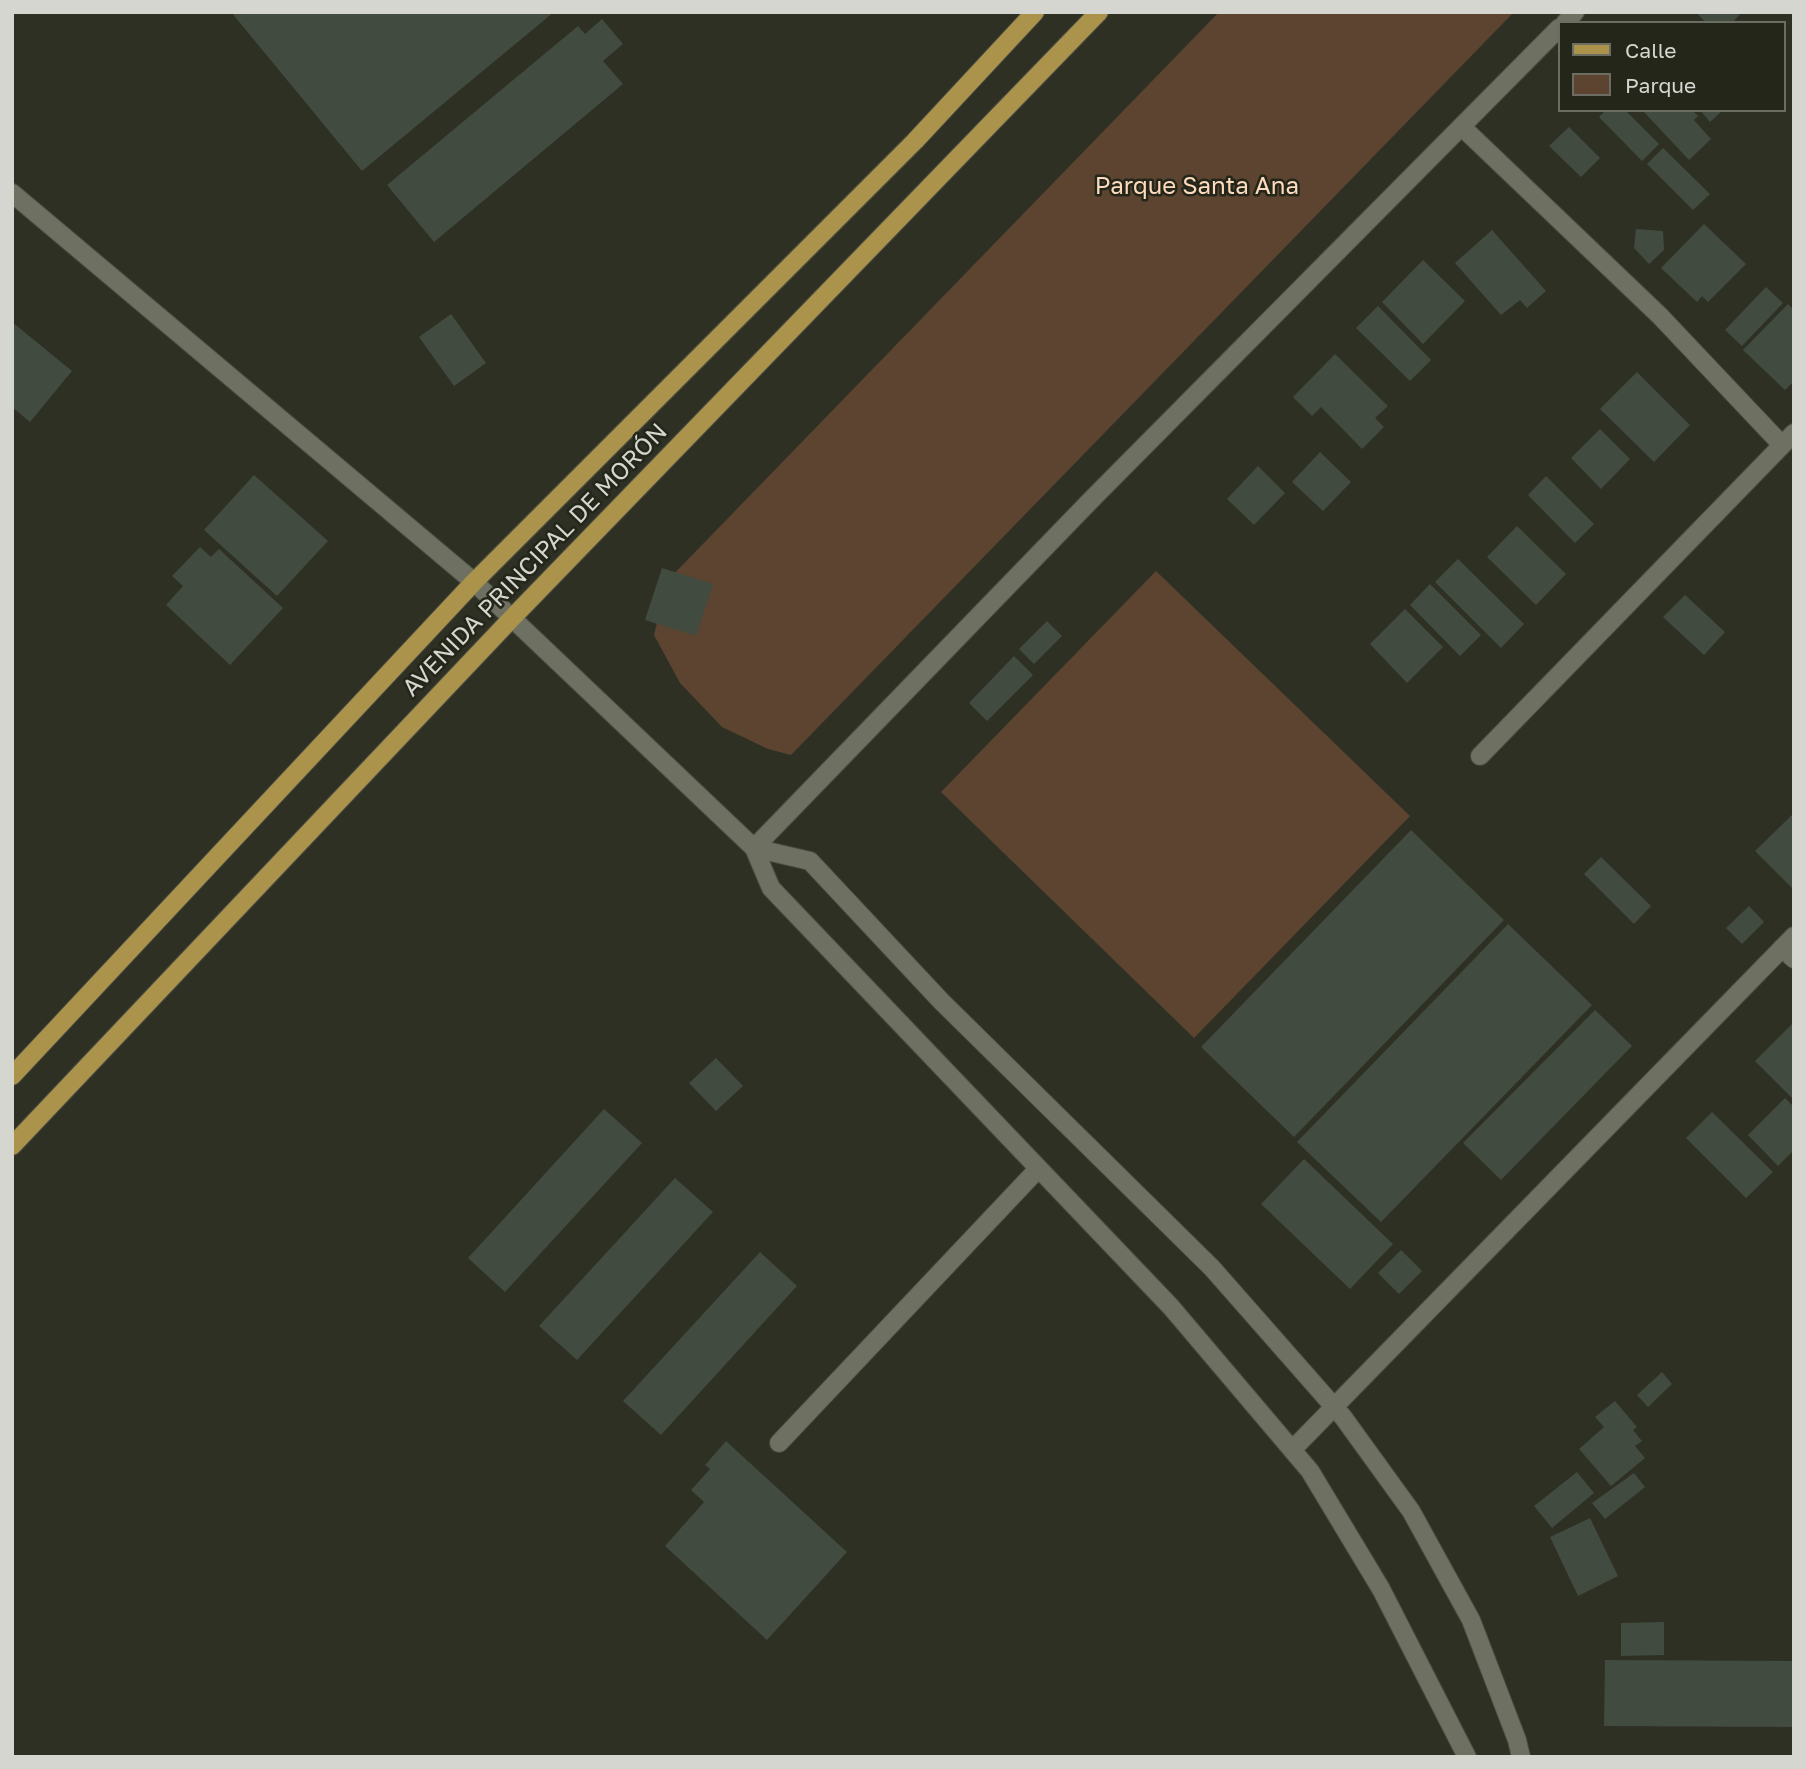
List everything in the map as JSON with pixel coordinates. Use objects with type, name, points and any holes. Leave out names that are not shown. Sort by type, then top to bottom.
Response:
[{"type":"main road","name":"AVENIDA PRINCIPAL DE MORÓN","points":[[12,1076],[474,582],[915,141],[1035,12]]},
{"type":"main road","name":"AVENIDA PRINCIPAL DE MORÓN","points":[[12,1146],[513,617],[1099,12]]},
{"type":"street","points":[[754,848],[1092,499],[1558,29]]},
{"type":"street","points":[[1462,127],[1788,439],[1480,756]]},
{"type":"street","points":[[12,193],[474,582],[754,848],[771,888],[1171,1307],[1310,1471],[1381,1589],[1466,1757]]},
{"type":"street","points":[[754,848],[810,861],[942,1001],[1212,1268],[1335,1408],[1411,1511],[1471,1620],[1521,1757]]},
{"type":"street","points":[[1292,1450],[1790,947]]},
{"type":"street","points":[[779,1443],[1038,1169]]},
{"type":"green space","name":"Parque Santa Ana","points":[[1219,12],[1514,12],[791,755],[768,749],[722,727],[680,683],[654,635],[667,581]]},
{"type":"green space","points":[[1156,571],[1410,816],[1194,1038],[941,792]]},
{"type":"building","points":[[231,12],[554,12],[362,171]]},
{"type":"building","points":[[1696,12],[1742,12],[1734,21],[1704,21]]},
{"type":"building","points":[[602,19],[623,44],[603,61],[623,84],[434,242],[387,185],[578,26],[585,34]]},
{"type":"building","points":[[1604,112],[1627,112],[1659,144],[1642,161],[1599,117]]},
{"type":"building","points":[[1644,112],[1694,112],[1698,116],[1694,120],[1711,139],[1689,160]]},
{"type":"building","points":[[1702,112],[1721,112],[1710,122]]},
{"type":"building","points":[[1569,127],[1600,158],[1581,177],[1549,146]]},
{"type":"building","points":[[1663,148],[1710,194],[1693,210],[1647,164]]},
{"type":"building","points":[[1704,224],[1746,264],[1708,302],[1702,296],[1697,302],[1661,268]]},
{"type":"building","points":[[1636,229],[1663,231],[1664,250],[1649,264],[1634,248]]},
{"type":"building","points":[[1492,230],[1546,291],[1527,308],[1520,300],[1501,315],[1455,263]]},
{"type":"building","points":[[1423,260],[1465,301],[1423,344],[1382,302]]},
{"type":"building","points":[[1766,287],[1783,303],[1742,346],[1725,330]]},
{"type":"building","points":[[1788,304],[1794,310],[1794,381],[1785,390],[1743,350]]},
{"type":"building","points":[[1378,306],[1431,360],[1410,381],[1356,328]]},
{"type":"building","points":[[451,314],[486,363],[454,386],[419,337]]},
{"type":"building","points":[[12,322],[72,371],[30,422],[12,407]]},
{"type":"building","points":[[1335,354],[1388,406],[1375,418],[1384,427],[1362,449],[1321,407],[1312,416],[1293,397]]},
{"type":"building","points":[[1637,372],[1690,425],[1654,462],[1600,409]]},
{"type":"building","points":[[1600,429],[1630,459],[1601,489],[1571,458]]},
{"type":"building","points":[[1320,452],[1351,482],[1323,511],[1292,482]]},
{"type":"building","points":[[1258,466],[1285,493],[1254,525],[1227,499]]},
{"type":"building","points":[[254,475],[328,541],[277,596],[204,530]]},
{"type":"building","points":[[1546,476],[1594,524],[1575,543],[1528,495]]},
{"type":"building","points":[[1517,526],[1566,574],[1536,605],[1487,557]]},
{"type":"building","points":[[200,547],[211,557],[219,549],[283,608],[230,665],[166,605],[183,586],[172,576]]},
{"type":"building","points":[[1458,559],[1524,624],[1501,648],[1435,582]]},
{"type":"building","points":[[662,568],[713,584],[696,636],[645,620]]},
{"type":"building","points":[[1430,584],[1481,635],[1460,656],[1410,605]]},
{"type":"building","points":[[1685,595],[1725,632],[1704,655],[1663,617]]},
{"type":"building","points":[[1405,609],[1443,647],[1407,683],[1370,644]]},
{"type":"building","points":[[1047,621],[1062,636],[1034,664],[1019,649]]},
{"type":"building","points":[[1014,656],[1033,675],[987,721],[969,703]]},
{"type":"building","points":[[1794,813],[1794,890],[1755,851]]},
{"type":"building","points":[[1411,830],[1504,920],[1294,1137],[1201,1047]]},
{"type":"building","points":[[1601,857],[1651,906],[1634,924],[1584,874]]},
{"type":"building","points":[[1749,906],[1764,922],[1742,944],[1726,928]]},
{"type":"building","points":[[1508,924],[1592,1005],[1381,1222],[1297,1142]]},
{"type":"building","points":[[1595,1010],[1632,1046],[1501,1180],[1463,1143]]},
{"type":"building","points":[[1794,1022],[1794,1100],[1755,1061]]},
{"type":"building","points":[[716,1058],[743,1086],[716,1111],[689,1083]]},
{"type":"building","points":[[1785,1098],[1794,1107],[1794,1150],[1778,1166],[1748,1135]]},
{"type":"building","points":[[604,1109],[642,1143],[505,1292],[468,1258]]},
{"type":"building","points":[[1712,1112],[1773,1172],[1746,1198],[1686,1138]]},
{"type":"building","points":[[1304,1159],[1393,1244],[1350,1289],[1261,1204]]},
{"type":"building","points":[[675,1178],[713,1212],[577,1360],[539,1326]]},
{"type":"building","points":[[1401,1250],[1422,1271],[1399,1294],[1378,1273]]},
{"type":"building","points":[[760,1252],[797,1286],[661,1435],[623,1401]]},
{"type":"building","points":[[1662,1372],[1672,1384],[1648,1407],[1637,1395]]},
{"type":"building","points":[[1615,1401],[1637,1427],[1633,1430],[1642,1441],[1635,1446],[1645,1458],[1611,1486],[1579,1449],[1604,1427],[1595,1417]]},
{"type":"building","points":[[726,1441],[847,1552],[767,1640],[665,1546],[704,1502],[691,1490],[710,1469],[705,1465]]},
{"type":"building","points":[[1577,1472],[1594,1493],[1552,1528],[1534,1506]]},
{"type":"building","points":[[1634,1473],[1645,1487],[1605,1519],[1592,1503]]},
{"type":"building","points":[[1590,1518],[1618,1576],[1578,1596],[1550,1537]]},
{"type":"building","points":[[1664,1622],[1664,1655],[1621,1656],[1621,1623]]},
{"type":"building","points":[[1605,1660],[1794,1661],[1794,1727],[1604,1726]]}]
